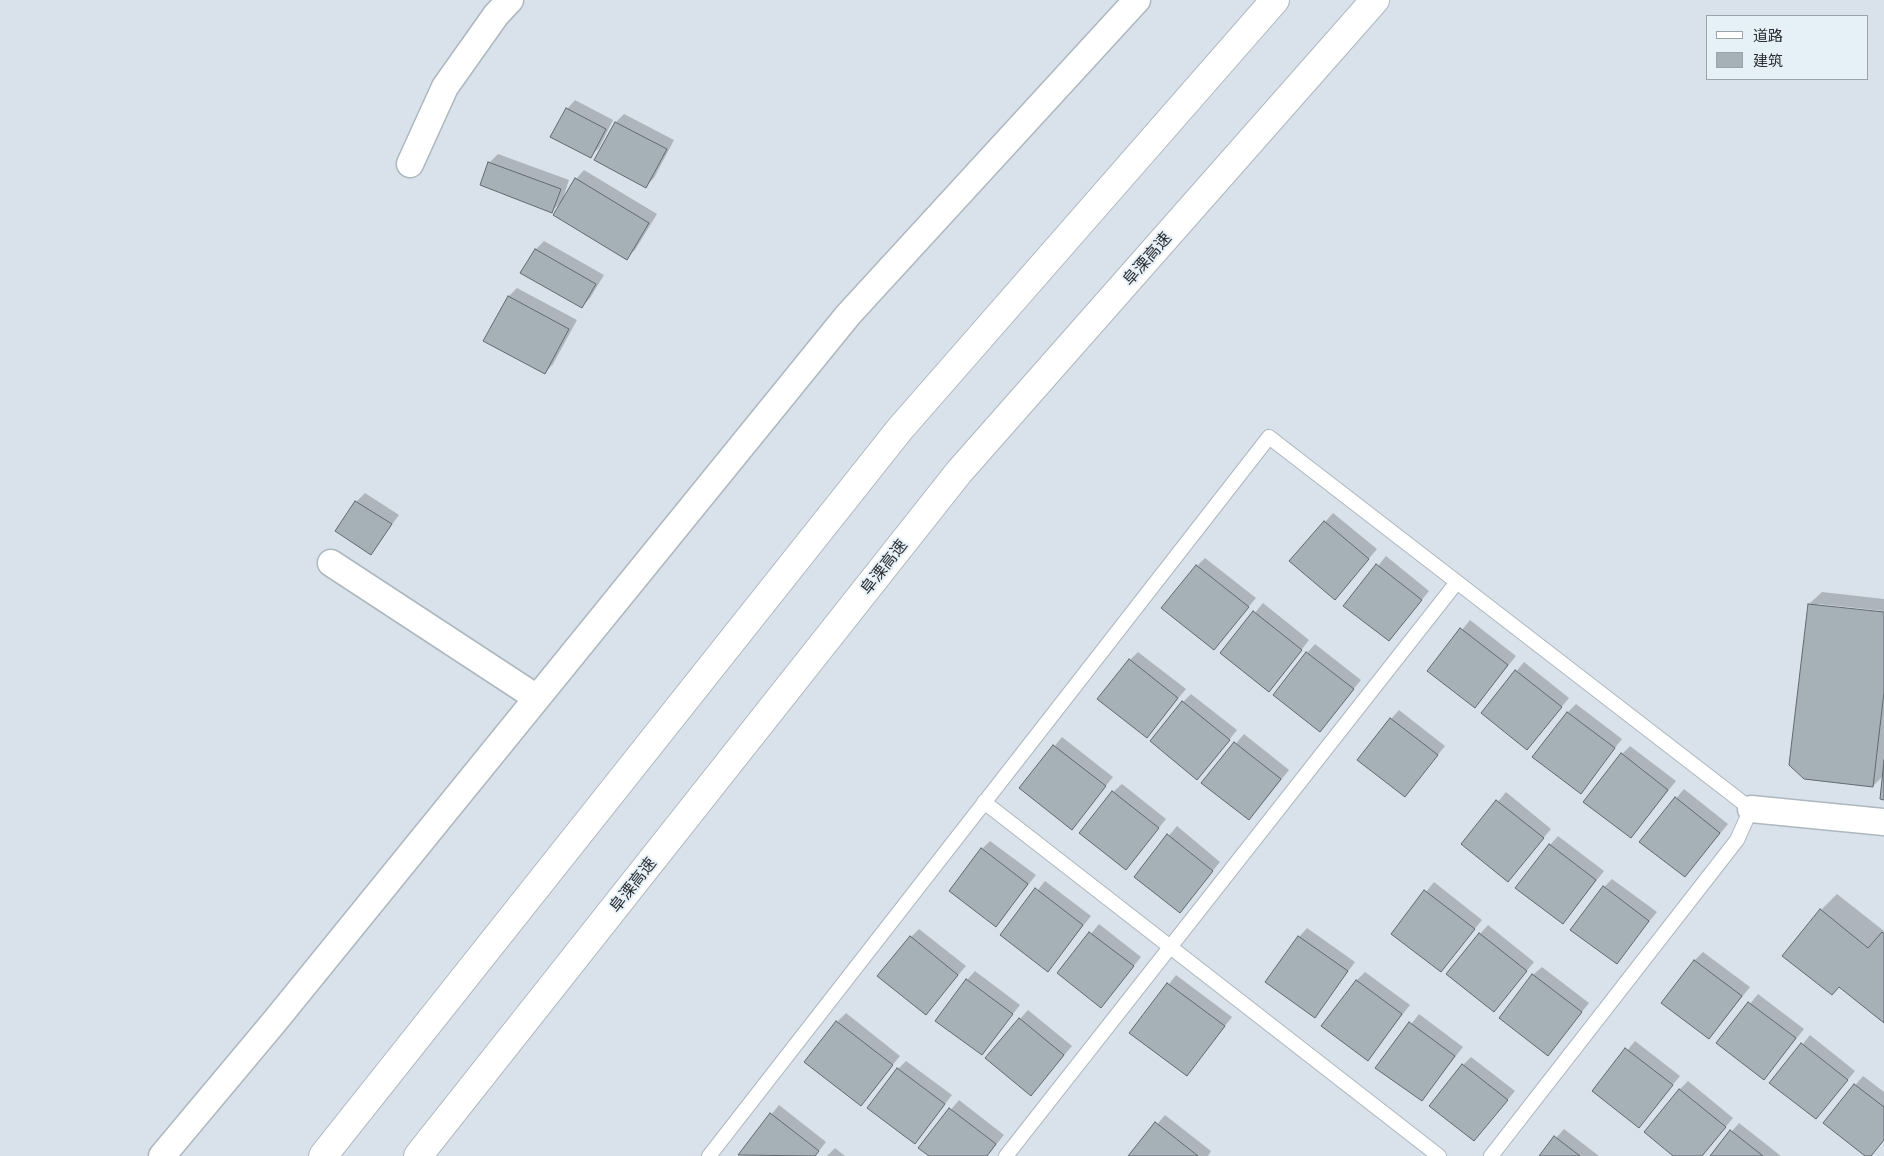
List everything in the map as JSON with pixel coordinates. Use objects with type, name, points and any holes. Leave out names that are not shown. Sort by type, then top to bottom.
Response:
[{"type":"highway","points":[[323,1156],[900,429],[1275,0]]},
{"type":"highway","name":"阜溧高速","points":[[418,1156],[959,472],[1375,0]]},
{"type":"street","points":[[410,164],[444,88],[496,15],[510,0]]},
{"type":"street","points":[[162,1156],[275,1021],[848,315],[1137,0]]},
{"type":"street","points":[[331,563],[537,698]]},
{"type":"street","points":[[1750,809],[1884,822]]},
{"type":"lane","points":[[709,1156],[1269,437],[1750,809],[1736,840],[1490,1156]]},
{"type":"lane","points":[[1006,1156],[1457,582]]},
{"type":"lane","points":[[984,802],[1439,1156]]},
{"type":"building","points":[[566,108],[606,129],[591,158],[550,137]]},
{"type":"building","points":[[615,122],[667,149],[646,188],[594,160]]},
{"type":"building","points":[[488,162],[561,189],[552,213],[480,185]]},
{"type":"building","points":[[575,178],[649,223],[627,260],[553,215]]},
{"type":"building","points":[[535,249],[596,284],[582,308],[520,273]]},
{"type":"building","points":[[508,296],[569,329],[545,374],[483,341]]},
{"type":"building","points":[[355,501],[392,524],[371,555],[335,531]]},
{"type":"building","points":[[1324,521],[1369,559],[1335,600],[1289,561]]},
{"type":"building","points":[[1376,564],[1422,600],[1389,641],[1343,606]]},
{"type":"building","points":[[1196,565],[1249,607],[1214,650],[1161,608]]},
{"type":"building","points":[[1808,604],[1884,612],[1884,692],[1873,787],[1804,779],[1789,765]]},
{"type":"building","points":[[1253,611],[1302,650],[1269,692],[1220,653]]},
{"type":"building","points":[[1460,628],[1508,665],[1475,708],[1427,671]]},
{"type":"building","points":[[1306,652],[1354,689],[1320,732],[1273,695]]},
{"type":"building","points":[[1129,659],[1178,698],[1147,738],[1097,699]]},
{"type":"building","points":[[1515,670],[1562,707],[1527,750],[1481,713]]},
{"type":"building","points":[[1182,701],[1230,740],[1197,780],[1150,741]]},
{"type":"building","points":[[1567,712],[1615,748],[1581,794],[1532,757]]},
{"type":"building","points":[[1390,718],[1438,755],[1405,797],[1357,760]]},
{"type":"building","points":[[1234,742],[1281,779],[1249,820],[1201,783]]},
{"type":"building","points":[[1053,745],[1106,786],[1072,830],[1019,788]]},
{"type":"building","points":[[1621,753],[1668,790],[1631,838],[1583,802]]},
{"type":"building","points":[[1884,760],[1884,800],[1880,799]]},
{"type":"building","points":[[1112,791],[1159,828],[1126,870],[1079,833]]},
{"type":"building","points":[[1675,797],[1720,833],[1685,877],[1639,842]]},
{"type":"building","points":[[1496,800],[1544,838],[1508,882],[1461,844]]},
{"type":"building","points":[[1167,834],[1213,871],[1180,913],[1134,877]]},
{"type":"building","points":[[1549,844],[1596,880],[1563,924],[1515,888]]},
{"type":"building","points":[[981,848],[1028,884],[996,927],[949,891]]},
{"type":"building","points":[[1603,886],[1649,921],[1617,964],[1570,930]]},
{"type":"building","points":[[1035,888],[1083,925],[1048,972],[1000,935]]},
{"type":"building","points":[[1424,890],[1475,929],[1441,972],[1391,934]]},
{"type":"building","points":[[1820,909],[1868,948],[1882,932],[1884,934],[1884,1023],[1839,987],[1832,995],[1782,956]]},
{"type":"building","points":[[1089,932],[1134,966],[1101,1008],[1057,973]]},
{"type":"building","points":[[1479,933],[1527,971],[1494,1012],[1446,974]]},
{"type":"building","points":[[910,936],[958,975],[926,1015],[877,976]]},
{"type":"building","points":[[1298,936],[1348,971],[1315,1018],[1265,982]]},
{"type":"building","points":[[1694,960],[1742,996],[1709,1039],[1661,1003]]},
{"type":"building","points":[[1532,974],[1582,1012],[1548,1056],[1499,1018]]},
{"type":"building","points":[[966,979],[1013,1014],[982,1055],[935,1021]]},
{"type":"building","points":[[1356,980],[1402,1014],[1368,1061],[1321,1026]]},
{"type":"building","points":[[1167,983],[1225,1026],[1187,1076],[1129,1033]]},
{"type":"building","points":[[1748,1002],[1796,1038],[1764,1080],[1716,1043]]},
{"type":"building","points":[[1019,1018],[1064,1055],[1031,1096],[985,1058]]},
{"type":"building","points":[[836,1021],[893,1065],[861,1106],[804,1062]]},
{"type":"building","points":[[1409,1022],[1455,1056],[1422,1101],[1375,1068]]},
{"type":"building","points":[[1801,1043],[1848,1080],[1816,1119],[1769,1083]]},
{"type":"building","points":[[1625,1048],[1673,1085],[1639,1128],[1592,1091]]},
{"type":"building","points":[[1462,1064],[1508,1100],[1474,1141],[1429,1106]]},
{"type":"building","points":[[897,1068],[945,1104],[915,1144],[867,1108]]},
{"type":"building","points":[[1854,1084],[1884,1107],[1884,1140],[1871,1156],[1865,1156],[1823,1123]]},
{"type":"building","points":[[1679,1089],[1726,1127],[1702,1156],[1673,1156],[1644,1132]]},
{"type":"building","points":[[949,1108],[996,1144],[987,1156],[929,1156],[918,1148]]},
{"type":"building","points":[[770,1113],[819,1151],[815,1156],[738,1155]]},
{"type":"building","points":[[1155,1122],[1198,1156],[1128,1156]]},
{"type":"building","points":[[1730,1130],[1763,1156],[1710,1156]]},
{"type":"building","points":[[1554,1136],[1580,1156],[1539,1156]]}]
